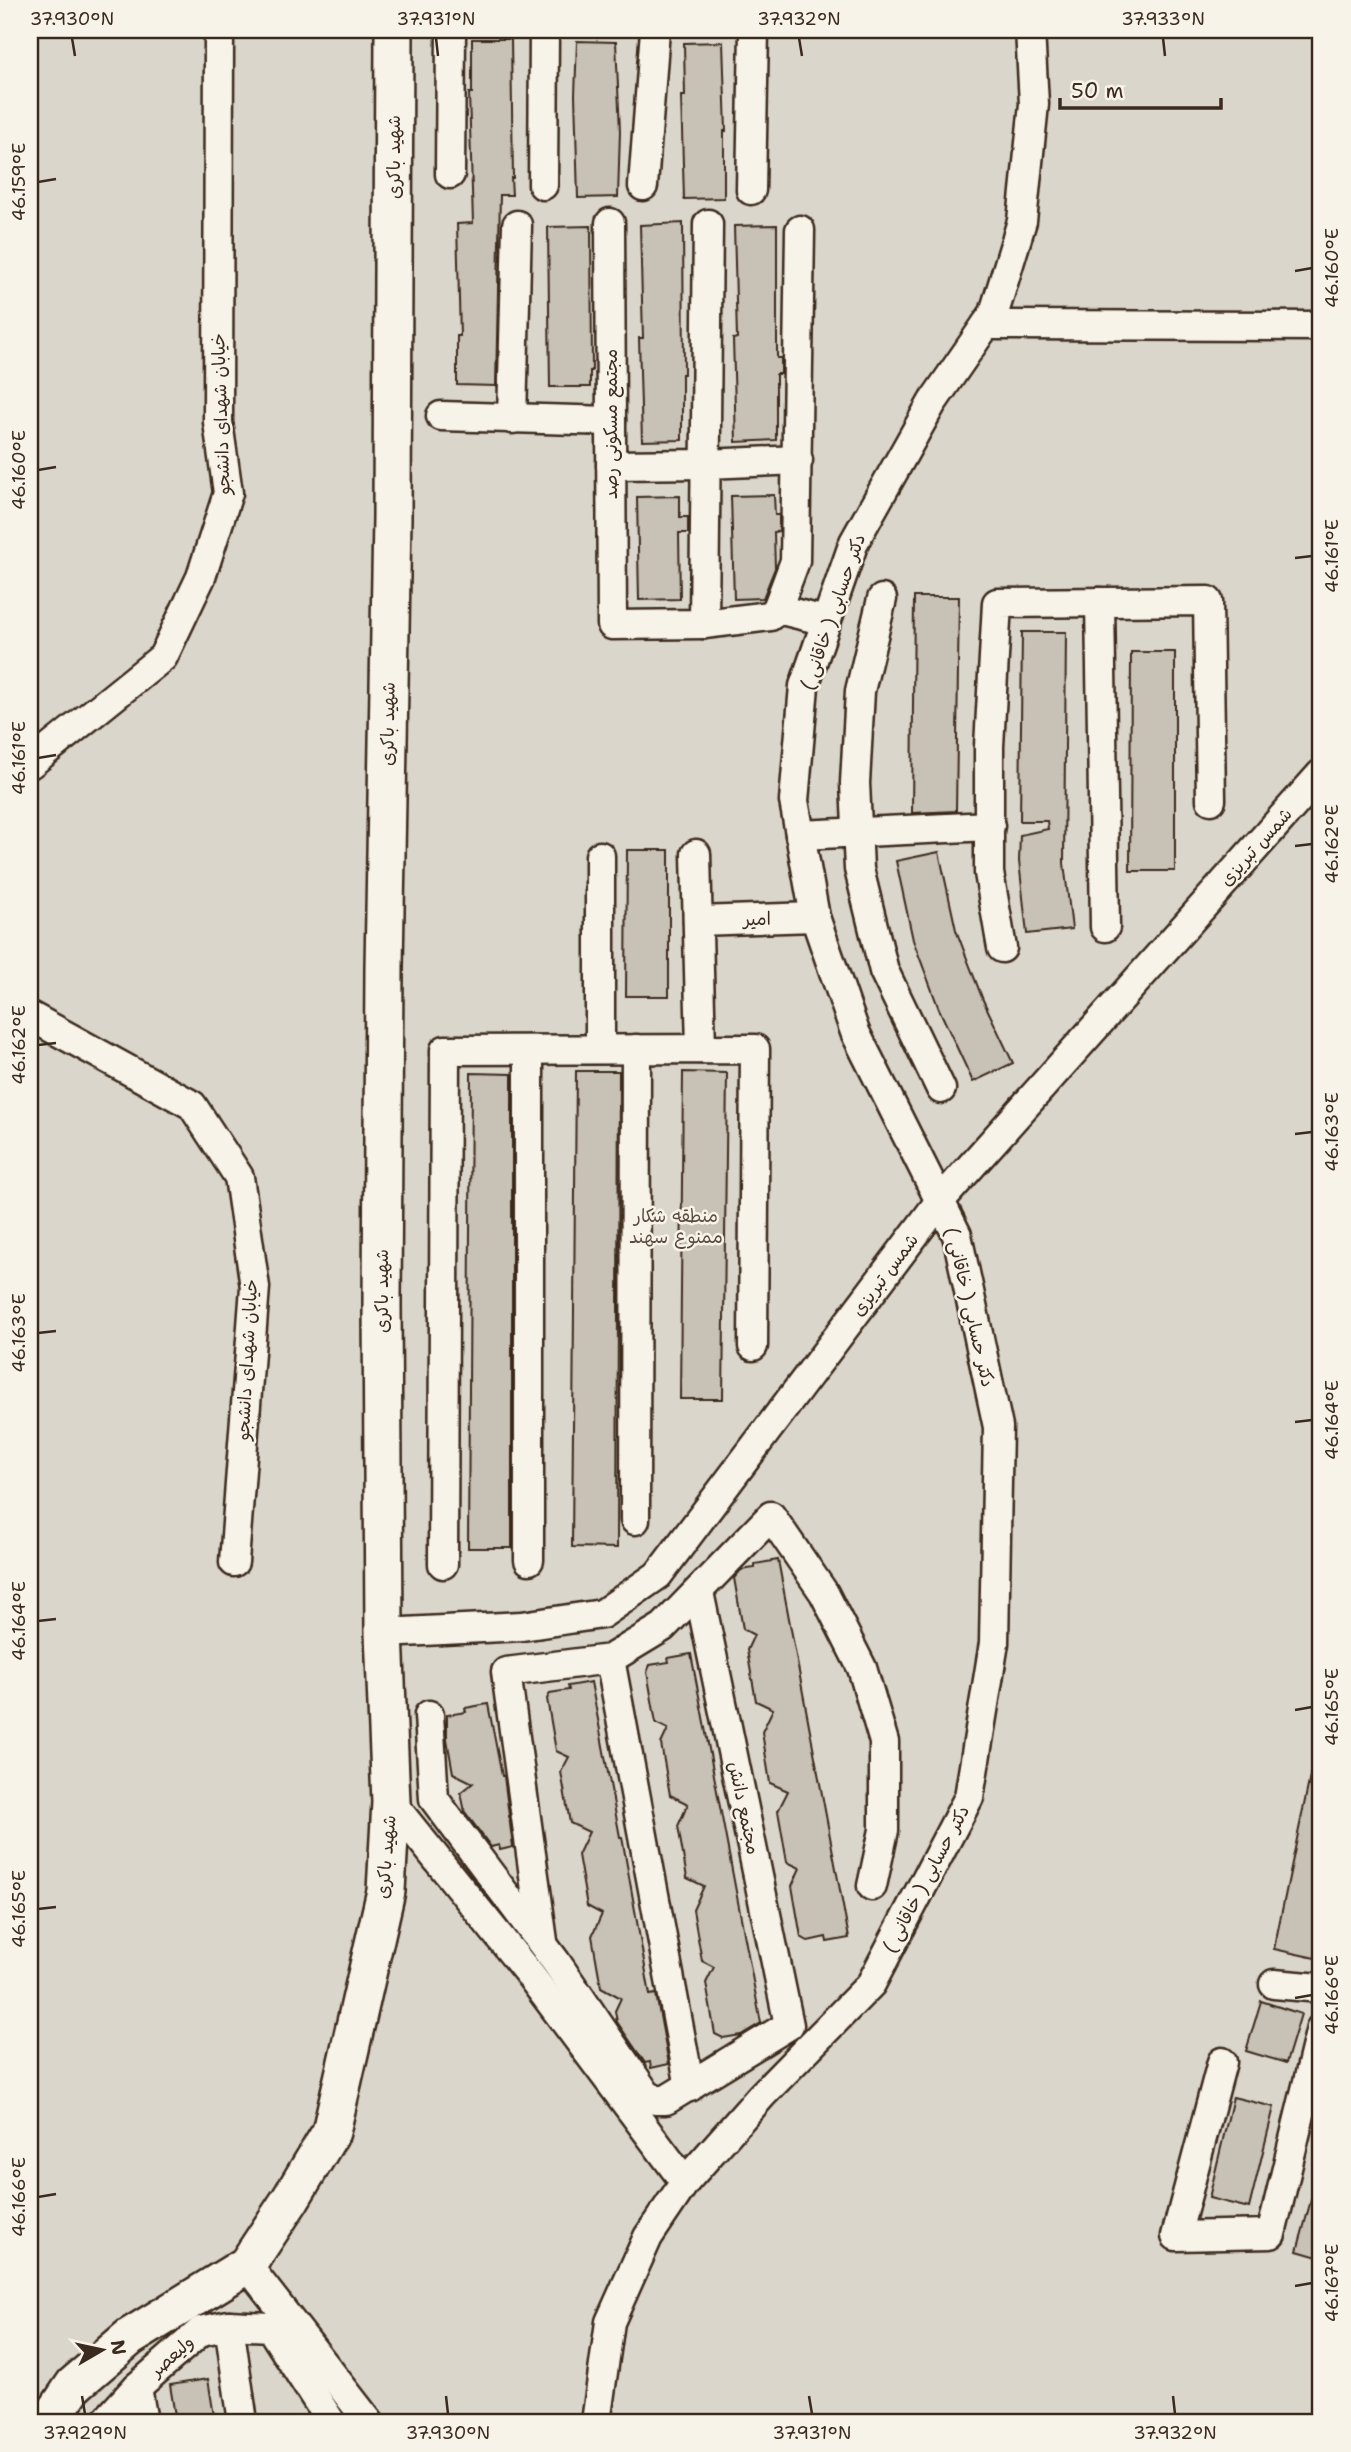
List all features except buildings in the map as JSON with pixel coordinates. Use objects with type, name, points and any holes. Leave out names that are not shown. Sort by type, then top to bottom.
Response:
[{"type":"main road","name":"شهید باکری","points":[[49,2422],[74,2385],[130,2337],[247,2265],[331,2132],[386,1891],[391,1802],[383,1633],[382,1291],[384,967],[392,518],[394,30]]},
{"type":"street","name":"خیابان شهدای دانشجو","points":[[30,764],[163,657],[201,577],[228,493],[218,422],[219,30]]},
{"type":"street","points":[[450,174],[451,30]]},
{"type":"street","points":[[543,185],[544,30]]},
{"type":"street","points":[[643,186],[655,30]]},
{"type":"street","points":[[751,190],[754,30]]},
{"type":"street","name":"دکتر حسابی ( خاقانی )","points":[[596,2422],[610,2322],[648,2236],[685,2182],[762,2095],[871,1983],[969,1797],[994,1643],[998,1427],[957,1235],[855,1032],[815,917],[794,801],[804,687],[854,542],[932,404],[993,313],[1022,220],[1034,104],[1030,30]]},
{"type":"street","name":"مجتمع مسکونی رصد","points":[[610,223],[612,625],[704,624]]},
{"type":"street","points":[[708,224],[704,624],[770,616],[777,609],[795,561],[800,230]]},
{"type":"street","points":[[512,419],[517,225]]},
{"type":"street","points":[[986,325],[1321,326]]},
{"type":"street","points":[[441,416],[611,421]]},
{"type":"street","points":[[611,465],[797,460]]},
{"type":"street","points":[[883,599],[860,691],[855,783],[859,869],[884,971],[941,1089]]},
{"type":"street","points":[[1002,948],[989,873],[989,746],[996,603],[1208,601],[1211,800]]},
{"type":"street","points":[[1100,602],[1105,927]]},
{"type":"street","points":[[777,609],[826,621]]},
{"type":"street","name":"شمس تبریزی","points":[[383,1633],[522,1626],[602,1615],[658,1575],[940,1201],[1321,774]]},
{"type":"street","points":[[800,835],[990,826]]},
{"type":"street","points":[[696,854],[701,1049]]},
{"type":"street","points":[[600,856],[600,1049]]},
{"type":"street","name":"امیر","points":[[698,921],[815,917]]},
{"type":"street","name":"خیابان شهدای دانشجو","points":[[30,1016],[192,1105],[239,1177],[255,1287],[234,1562]]},
{"type":"street","points":[[635,1520],[636,1049]]},
{"type":"street","points":[[443,1564],[444,1050],[755,1049],[753,1346]]},
{"type":"street","points":[[528,1050],[529,1560]]},
{"type":"street","points":[[550,1954],[506,1672],[610,1660],[663,1627],[771,1516],[824,1593],[862,1668],[884,1742],[884,1830],[872,1886]]},
{"type":"street","name":"مجتمع دانش","points":[[690,2087],[789,2025],[699,1592]]},
{"type":"street","points":[[429,1715],[435,1799],[550,1954],[646,2094],[654,2100],[666,2100],[690,2087],[610,1660]]},
{"type":"street","points":[[391,1802],[530,1975],[685,2182]]},
{"type":"street","points":[[530,1975],[550,1954]]},
{"type":"street","points":[[1274,1984],[1321,1988]]},
{"type":"street","points":[[1222,2062],[1176,2236],[1271,2234],[1308,2137],[1321,2028]]},
{"type":"street","points":[[247,2265],[369,2422]]},
{"type":"street","points":[[229,2325],[243,2422]]},
{"type":"street","name":"ولیعصر","points":[[105,2422],[137,2387],[201,2331],[229,2325],[270,2328],[331,2422]]},
{"type":"street","points":[[137,2387],[143,2422]]},
{"type":"green space","name":"منطقه شکار ممنوع سهند","points":[[30,30],[1321,30],[1321,2422],[30,2422]]}]
